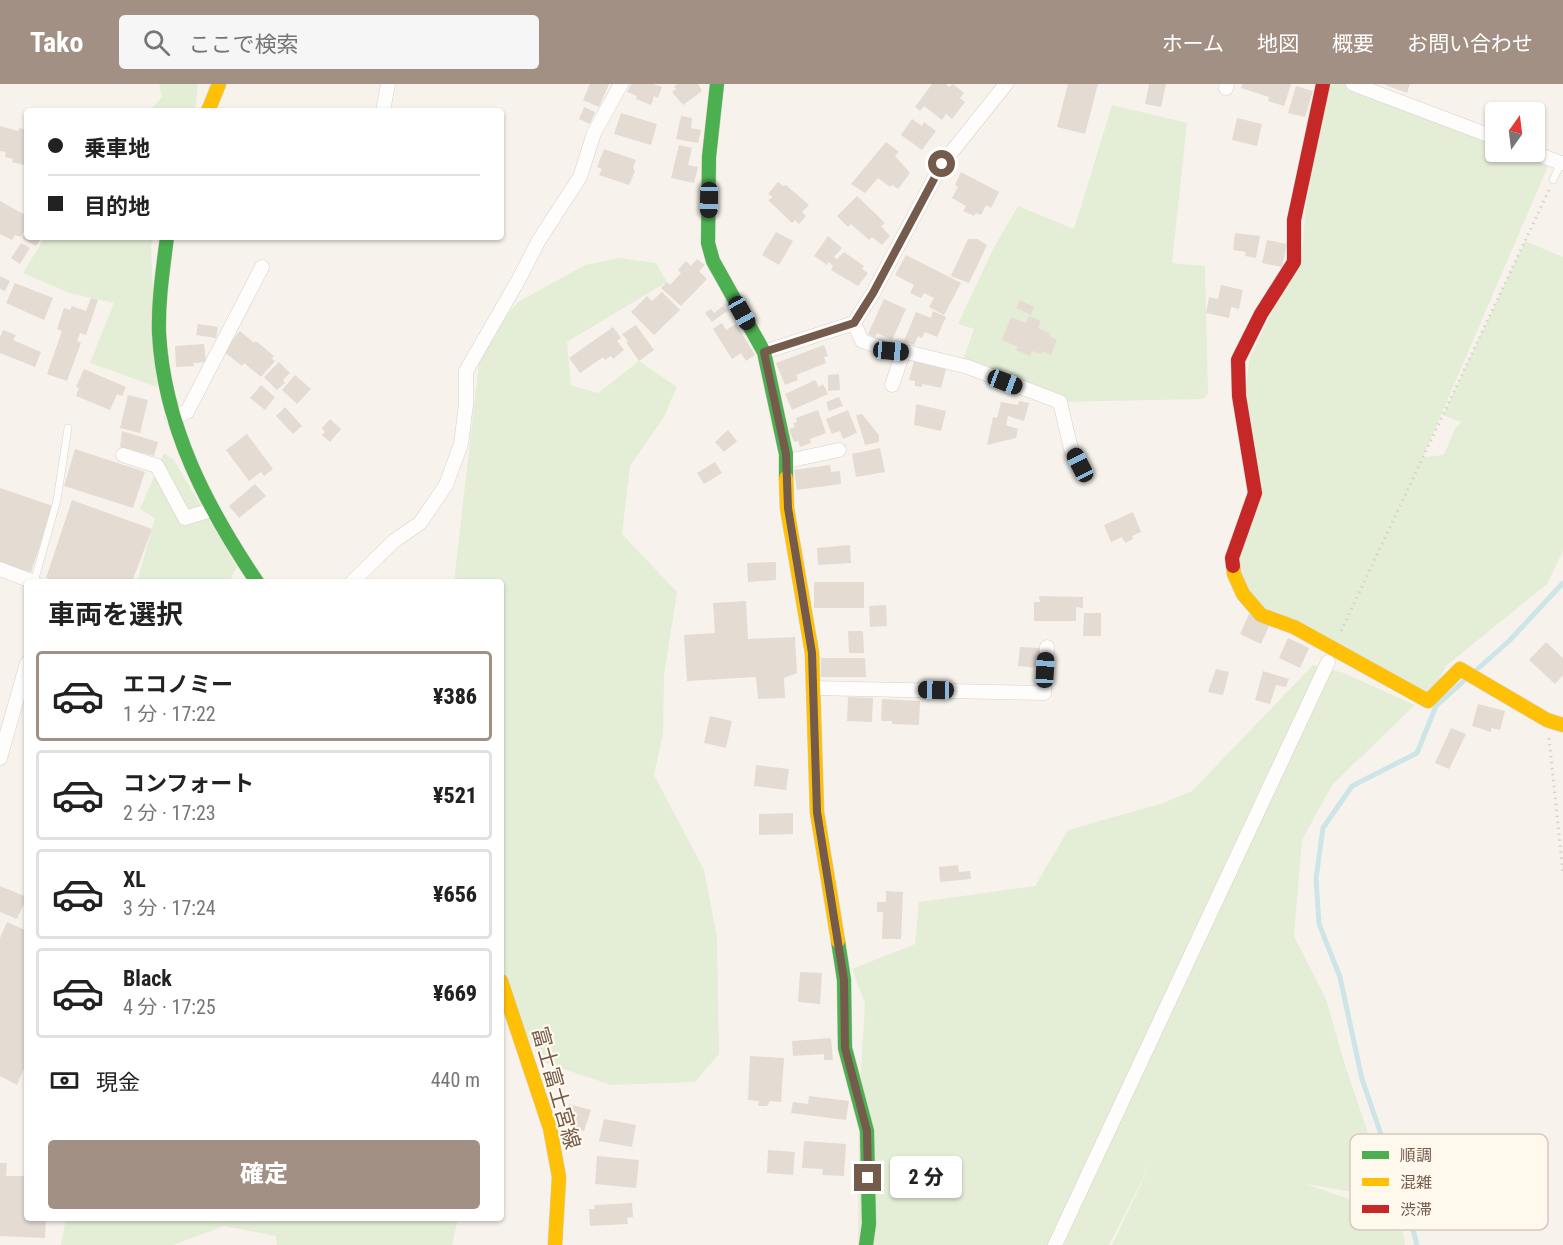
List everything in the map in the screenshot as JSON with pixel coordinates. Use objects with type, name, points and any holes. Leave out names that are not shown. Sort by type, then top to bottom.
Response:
[{"type":"street","points":[[209,108],[219,84]]},
{"type":"street","points":[[384,108],[388,84]]},
{"type":"street","points":[[355,579],[394,541],[420,523],[446,485],[461,444],[466,404],[466,372],[539,240],[580,177],[594,133],[621,84]]},
{"type":"street","points":[[717,84],[710,157],[708,243],[713,261],[764,352],[786,461],[788,508],[812,653],[817,812],[844,980],[845,1048],[867,1131],[869,1224],[866,1245]]},
{"type":"street","points":[[764,352],[854,323],[873,293],[942,164],[1006,84]]},
{"type":"street","points":[[1323,84],[1294,220],[1294,262],[1261,314],[1238,360],[1239,396],[1255,493],[1232,558],[1235,578],[1243,594],[1261,615],[1294,627],[1333,647],[1428,701],[1460,669],[1547,720],[1563,724]]},
{"type":"street","points":[[1353,84],[1485,134]]},
{"type":"street","points":[[1545,155],[1562,160]]},
{"type":"street","points":[[165,240],[158,304],[164,380],[172,417],[179,442],[199,489],[255,579]]},
{"type":"street","points":[[172,417],[187,412],[262,267]]},
{"type":"street","points":[[854,323],[862,340],[891,351],[968,367],[1060,402],[1071,449],[1080,465]]},
{"type":"street","points":[[892,385],[903,352]]},
{"type":"street","points":[[786,461],[839,450]]},
{"type":"street","points":[[123,455],[157,466],[185,518],[211,510]]},
{"type":"street","points":[[0,568],[27,579]]},
{"type":"street","points":[[813,688],[1044,693],[1047,647]]},
{"type":"street","points":[[1055,1245],[1328,662]]},
{"type":"street","points":[[0,758],[24,674]]},
{"type":"street","name":"富士富士宮線","points":[[504,990],[550,1128],[559,1177],[557,1242]]},
{"type":"lane","points":[[1553,180],[1562,160]]},
{"type":"lane","points":[[35,579],[57,500],[68,428]]},
{"type":"path","points":[[1333,647],[1553,180]]},
{"type":"path","points":[[1547,720],[1563,873]]},
{"type":"green space","points":[[159,84],[198,84],[195,108],[152,108],[162,97]]},
{"type":"green space","points":[[1324,84],[1353,84],[1485,134],[1485,162],[1545,162],[1545,157],[1551,159],[1423,457],[1444,455],[1455,429],[1461,422],[1443,415],[1525,241],[1563,257],[1563,551],[1547,584],[1446,666],[1428,701],[1255,607],[1236,563],[1260,502],[1243,417],[1249,360],[1303,245],[1305,212]]},
{"type":"green space","points":[[1112,105],[1187,123],[1172,263],[1205,266],[1208,393],[1203,399],[1060,402],[961,365],[974,329],[958,324],[994,247],[1018,206],[1074,229]]},
{"type":"green space","points":[[43,240],[153,240],[151,244],[157,387],[90,363],[114,303],[69,293],[23,273]]},
{"type":"green space","points":[[619,258],[656,263],[667,282],[567,342],[571,385],[598,393],[639,361],[677,387],[664,417],[630,466],[622,534],[677,592],[664,676],[663,734],[654,775],[704,870],[717,937],[719,1054],[695,1082],[611,1085],[540,1061],[504,987],[504,579],[454,579],[481,345],[518,302],[585,265]]},
{"type":"green space","points":[[164,453],[174,460],[237,567],[231,579],[138,579],[155,518],[140,509]]},
{"type":"green space","points":[[1313,665],[1344,673],[1415,705],[1332,785],[1302,840],[1294,936],[1326,999],[1368,1134],[1350,1134],[1350,1191],[1306,1184],[1350,1199],[1350,1230],[1403,1230],[1405,1245],[1112,1245],[1151,1163],[1109,1245],[858,1245],[859,1102],[865,1003],[852,969],[915,944],[919,902],[1035,886],[1068,830],[1163,803],[1192,791]]},
{"type":"green space","points":[[65,1221],[457,1221],[452,1245],[277,1245],[276,1236],[224,1226],[173,1245],[61,1245]]},
{"type":"building","points":[[590,84],[609,84],[599,107],[583,100]]},
{"type":"building","points":[[631,84],[653,84],[662,87],[658,98],[654,96],[651,105],[636,99],[637,96],[627,92]]},
{"type":"building","points":[[677,84],[698,84],[702,91],[683,105],[672,92],[676,89],[674,87]]},
{"type":"building","points":[[932,84],[946,84],[949,87],[953,84],[964,93],[960,98],[965,102],[952,119],[946,114],[942,120],[924,106],[920,111],[915,107]]},
{"type":"building","points":[[1068,84],[1098,84],[1085,134],[1057,127]]},
{"type":"building","points":[[1149,84],[1166,84],[1161,107],[1145,104]]},
{"type":"building","points":[[1242,84],[1291,84],[1284,106],[1268,101],[1269,97],[1241,88]]},
{"type":"building","points":[[1383,84],[1410,84],[1407,93]]},
{"type":"building","points":[[1296,86],[1313,91],[1305,117],[1288,113]]},
{"type":"building","points":[[584,107],[595,112],[590,124],[579,119]]},
{"type":"building","points":[[621,113],[657,124],[651,145],[614,134]]},
{"type":"building","points":[[681,116],[692,118],[691,128],[701,130],[698,143],[676,139]]},
{"type":"building","points":[[1237,118],[1262,124],[1257,146],[1232,140]]},
{"type":"building","points":[[912,119],[922,126],[924,122],[936,131],[922,150],[901,135]]},
{"type":"building","points":[[0,126],[18,131],[19,128],[24,129],[24,165],[12,162],[13,159],[5,157],[6,152],[0,151]]},
{"type":"building","points":[[886,142],[899,152],[895,156],[910,173],[898,189],[892,185],[890,187],[878,178],[865,193],[851,184]]},
{"type":"building","points":[[679,145],[692,148],[688,165],[698,167],[694,183],[671,178]]},
{"type":"building","points":[[604,149],[636,160],[633,168],[635,171],[629,185],[599,175],[602,169],[597,167]]},
{"type":"building","points":[[961,172],[999,192],[991,208],[986,205],[981,215],[976,213],[974,216],[963,211],[966,206],[952,198],[958,187],[955,185]]},
{"type":"building","points":[[778,182],[783,186],[786,185],[809,205],[802,212],[806,216],[799,224],[795,220],[792,223],[768,200],[773,197],[768,194]]},
{"type":"building","points":[[857,196],[885,223],[881,226],[890,236],[882,245],[872,237],[869,240],[851,224],[848,227],[837,216]]},
{"type":"building","points":[[0,201],[24,214],[24,232],[21,237],[15,235],[12,240],[0,234]]},
{"type":"building","points":[[776,232],[793,241],[779,265],[762,255]]},
{"type":"building","points":[[1235,233],[1260,236],[1256,258],[1245,256],[1246,252],[1233,250]]},
{"type":"building","points":[[828,236],[842,248],[834,257],[837,259],[844,252],[864,266],[862,269],[868,273],[858,286],[831,270],[833,266],[829,262],[827,265],[814,256]]},
{"type":"building","points":[[968,239],[977,239],[987,245],[969,283],[951,276]]},
{"type":"building","points":[[26,240],[40,240],[36,246]]},
{"type":"building","points":[[1267,240],[1287,244],[1282,267],[1262,263]]},
{"type":"building","points":[[21,243],[30,248],[20,264],[11,258]]},
{"type":"building","points":[[906,255],[961,283],[944,315],[929,307],[934,298],[924,293],[921,298],[910,293],[914,285],[895,275]]},
{"type":"building","points":[[697,259],[705,265],[699,271],[707,279],[681,306],[661,288],[667,282],[670,285],[681,273],[678,270],[686,261],[691,266]]},
{"type":"building","points":[[0,276],[10,281],[5,291],[0,289]]},
{"type":"building","points":[[15,283],[53,298],[44,320],[6,303]]},
{"type":"building","points":[[1221,285],[1243,290],[1239,309],[1231,307],[1229,318],[1206,313],[1209,297],[1218,299]]},
{"type":"building","points":[[662,292],[680,310],[654,335],[631,312],[647,296],[652,301]]},
{"type":"building","points":[[91,298],[98,300],[86,335],[80,333],[77,341],[81,343],[67,381],[47,374],[62,331],[57,329],[64,308],[70,310],[72,306],[86,311]]},
{"type":"building","points":[[884,299],[906,309],[892,340],[877,333],[875,338],[868,334]]},
{"type":"building","points":[[1020,300],[1034,307],[1031,315],[1016,308]]},
{"type":"building","points":[[723,306],[727,311],[712,322],[705,313],[711,309],[714,313]]},
{"type":"building","points":[[933,311],[946,317],[937,337],[925,332],[922,338],[918,336],[914,345],[904,341],[916,312],[931,318]]},
{"type":"building","points":[[1029,316],[1041,321],[1038,328],[1051,334],[1049,336],[1057,340],[1051,355],[1042,351],[1041,354],[1032,351],[1030,356],[1016,350],[1018,347],[1002,340],[1011,317],[1026,323]]},
{"type":"building","points":[[722,323],[726,330],[736,324],[755,355],[746,361],[741,353],[732,359],[713,329]]},
{"type":"building","points":[[198,324],[218,327],[216,338],[196,335]]},
{"type":"building","points":[[636,325],[654,350],[639,361],[622,334]]},
{"type":"building","points":[[613,327],[621,338],[617,341],[624,350],[613,359],[611,356],[605,360],[603,357],[580,373],[569,358]]},
{"type":"building","points":[[3,330],[16,335],[13,340],[41,352],[35,367],[0,353],[0,337]]},
{"type":"building","points":[[240,331],[274,356],[272,359],[275,361],[261,377],[244,363],[242,366],[223,351]]},
{"type":"building","points":[[204,344],[206,362],[193,363],[194,366],[176,367],[175,346]]},
{"type":"building","points":[[824,345],[828,356],[824,357],[826,363],[796,375],[798,380],[785,385],[776,363]]},
{"type":"building","points":[[914,361],[946,369],[941,388],[922,384],[922,387],[915,386],[915,381],[909,380]]},
{"type":"building","points":[[279,362],[290,373],[283,380],[285,383],[277,390],[264,377]]},
{"type":"building","points":[[84,369],[126,387],[122,396],[117,394],[110,410],[76,396],[79,388],[76,387]]},
{"type":"building","points":[[839,374],[840,390],[828,391],[828,375]]},
{"type":"building","points":[[295,375],[311,389],[297,404],[282,390]]},
{"type":"building","points":[[815,380],[819,387],[823,384],[828,394],[792,410],[785,394]]},
{"type":"building","points":[[261,385],[275,397],[265,410],[250,398]]},
{"type":"building","points":[[128,395],[148,400],[140,433],[120,428]]},
{"type":"building","points":[[839,397],[843,406],[829,411],[826,402]]},
{"type":"building","points":[[1019,401],[1029,403],[1024,421],[1008,416],[1006,425],[1018,429],[1016,438],[987,445],[993,417],[997,418],[1001,402],[1018,405]]},
{"type":"building","points":[[916,404],[946,411],[941,431],[914,425]]},
{"type":"building","points":[[285,407],[302,426],[293,434],[276,416]]},
{"type":"building","points":[[818,410],[826,433],[810,439],[811,443],[800,447],[798,441],[794,442],[789,429],[795,427],[793,423],[797,422],[796,418]]},
{"type":"building","points":[[848,410],[857,433],[843,439],[840,431],[832,434],[826,419]]},
{"type":"building","points":[[862,414],[879,435],[879,442],[865,445],[856,415]]},
{"type":"building","points":[[330,419],[341,429],[330,442],[322,435],[325,432],[322,428]]},
{"type":"building","points":[[728,430],[737,441],[724,452],[715,442]]},
{"type":"building","points":[[122,431],[158,442],[154,456],[120,447]]},
{"type":"building","points":[[247,434],[273,469],[264,476],[261,472],[249,481],[226,450]]},
{"type":"building","points":[[880,448],[885,472],[856,477],[852,454]]},
{"type":"building","points":[[75,449],[145,472],[133,508],[64,486]]},
{"type":"building","points":[[715,462],[722,473],[704,484],[697,473]]},
{"type":"building","points":[[830,465],[831,472],[840,471],[841,484],[797,490],[794,470]]},
{"type":"building","points":[[255,484],[266,496],[239,518],[229,506]]},
{"type":"building","points":[[0,488],[53,506],[31,572],[0,564]]},
{"type":"building","points":[[72,500],[152,529],[133,579],[46,578]]},
{"type":"building","points":[[1133,512],[1141,532],[1132,536],[1133,539],[1125,543],[1122,537],[1111,542],[1104,525]]},
{"type":"building","points":[[850,545],[851,563],[818,565],[817,548]]},
{"type":"building","points":[[776,562],[776,580],[748,582],[747,563]]},
{"type":"building","points":[[814,582],[864,582],[864,608],[814,608]]},
{"type":"building","points":[[1039,596],[1083,597],[1083,608],[1076,607],[1076,621],[1034,621],[1034,602],[1040,602]]},
{"type":"building","points":[[746,601],[748,639],[795,637],[797,673],[784,678],[785,698],[758,699],[756,677],[687,681],[684,635],[715,633],[713,603]]},
{"type":"building","points":[[886,605],[887,626],[870,627],[869,606]]},
{"type":"building","points":[[1084,613],[1101,613],[1101,636],[1083,636]]},
{"type":"building","points":[[1249,614],[1270,624],[1261,644],[1240,634]]},
{"type":"building","points":[[848,631],[863,631],[864,653],[849,653]]},
{"type":"building","points":[[1288,638],[1309,648],[1300,668],[1279,658]]},
{"type":"building","points":[[1546,642],[1563,658],[1563,675],[1555,684],[1529,660]]},
{"type":"building","points":[[1020,647],[1040,648],[1039,668],[1018,666]]},
{"type":"building","points":[[821,658],[865,658],[866,677],[821,677]]},
{"type":"building","points":[[1216,669],[1229,672],[1223,695],[1208,692]]},
{"type":"building","points":[[1263,671],[1289,679],[1286,687],[1276,685],[1270,704],[1255,700]]},
{"type":"building","points":[[848,697],[873,698],[872,722],[847,721]]},
{"type":"building","points":[[882,699],[920,701],[919,725],[892,724],[892,721],[881,721]]},
{"type":"building","points":[[1478,704],[1505,711],[1500,730],[1491,728],[1491,732],[1472,726]]},
{"type":"building","points":[[710,716],[732,721],[726,748],[704,743]]},
{"type":"building","points":[[1451,728],[1466,734],[1449,769],[1435,763]]},
{"type":"building","points":[[756,765],[789,769],[786,790],[754,786]]},
{"type":"building","points":[[793,813],[793,834],[759,835],[759,814]]},
{"type":"building","points":[[958,865],[959,872],[970,871],[971,879],[940,882],[939,867]]},
{"type":"building","points":[[0,886],[24,896],[24,904],[17,919],[0,912]]},
{"type":"building","points":[[886,891],[903,892],[901,939],[882,939],[883,912],[877,912],[877,902],[886,902]]},
{"type":"building","points":[[7,922],[24,930],[24,1068],[17,1085],[0,1076],[0,938]]},
{"type":"building","points":[[800,972],[822,973],[820,1004],[798,1002]]},
{"type":"building","points":[[831,1038],[833,1060],[824,1060],[824,1054],[793,1056],[792,1041]]},
{"type":"building","points":[[750,1056],[784,1058],[781,1102],[770,1101],[767,1106],[758,1106],[759,1101],[748,1100]]},
{"type":"building","points":[[809,1096],[849,1101],[846,1120],[791,1113],[793,1102],[808,1104]]},
{"type":"building","points":[[569,1104],[591,1110],[584,1131],[563,1124]]},
{"type":"building","points":[[604,1119],[636,1125],[632,1147],[599,1141]]},
{"type":"building","points":[[804,1141],[846,1144],[844,1176],[822,1175],[823,1169],[802,1168]]},
{"type":"building","points":[[768,1150],[795,1152],[793,1175],[767,1173]]},
{"type":"building","points":[[597,1156],[639,1160],[636,1188],[595,1184]]},
{"type":"building","points":[[0,1163],[7,1163],[6,1176],[24,1176],[24,1221],[46,1221],[45,1238],[0,1236]]},
{"type":"building","points":[[632,1203],[633,1217],[627,1218],[628,1224],[590,1226],[589,1209],[595,1209],[594,1205]]},
{"type":"waterway","points":[[1473,673],[1509,641],[1563,583]]},
{"type":"waterway","points":[[1381,1134],[1362,1079],[1340,977],[1319,924],[1316,879],[1323,828],[1352,786],[1417,753],[1436,706],[1466,679]]},
{"type":"waterway","points":[[1413,1230],[1417,1245]]},
{"type":"traffic: fast","points":[[717,84],[709,157],[708,243],[713,261],[764,352],[786,454],[786,478]]},
{"type":"traffic: fast","points":[[167,240],[160,297],[159,333],[169,400],[179,433],[205,494],[255,579]]},
{"type":"traffic: fast","points":[[838,941],[844,980],[845,1048],[867,1131],[869,1224],[866,1245]]},
{"type":"traffic: slow","points":[[209,108],[219,84]]},
{"type":"traffic: slow","points":[[786,478],[787,508],[812,653],[817,812],[838,941]]},
{"type":"traffic: slow","points":[[1233,566],[1243,594],[1261,615],[1294,627],[1428,701],[1460,669],[1547,720],[1563,725]]},
{"type":"traffic: slow","points":[[504,990],[550,1128],[559,1177],[555,1245]]},
{"type":"traffic: jam","points":[[1233,566],[1232,558],[1255,493],[1239,396],[1238,360],[1261,314],[1294,262],[1294,220],[1323,84]]},
{"type":"route","points":[[868,1178],[867,1131],[845,1048],[844,980],[817,812],[812,653],[788,508],[786,454],[764,352],[854,323],[873,293],[942,164]]}]
